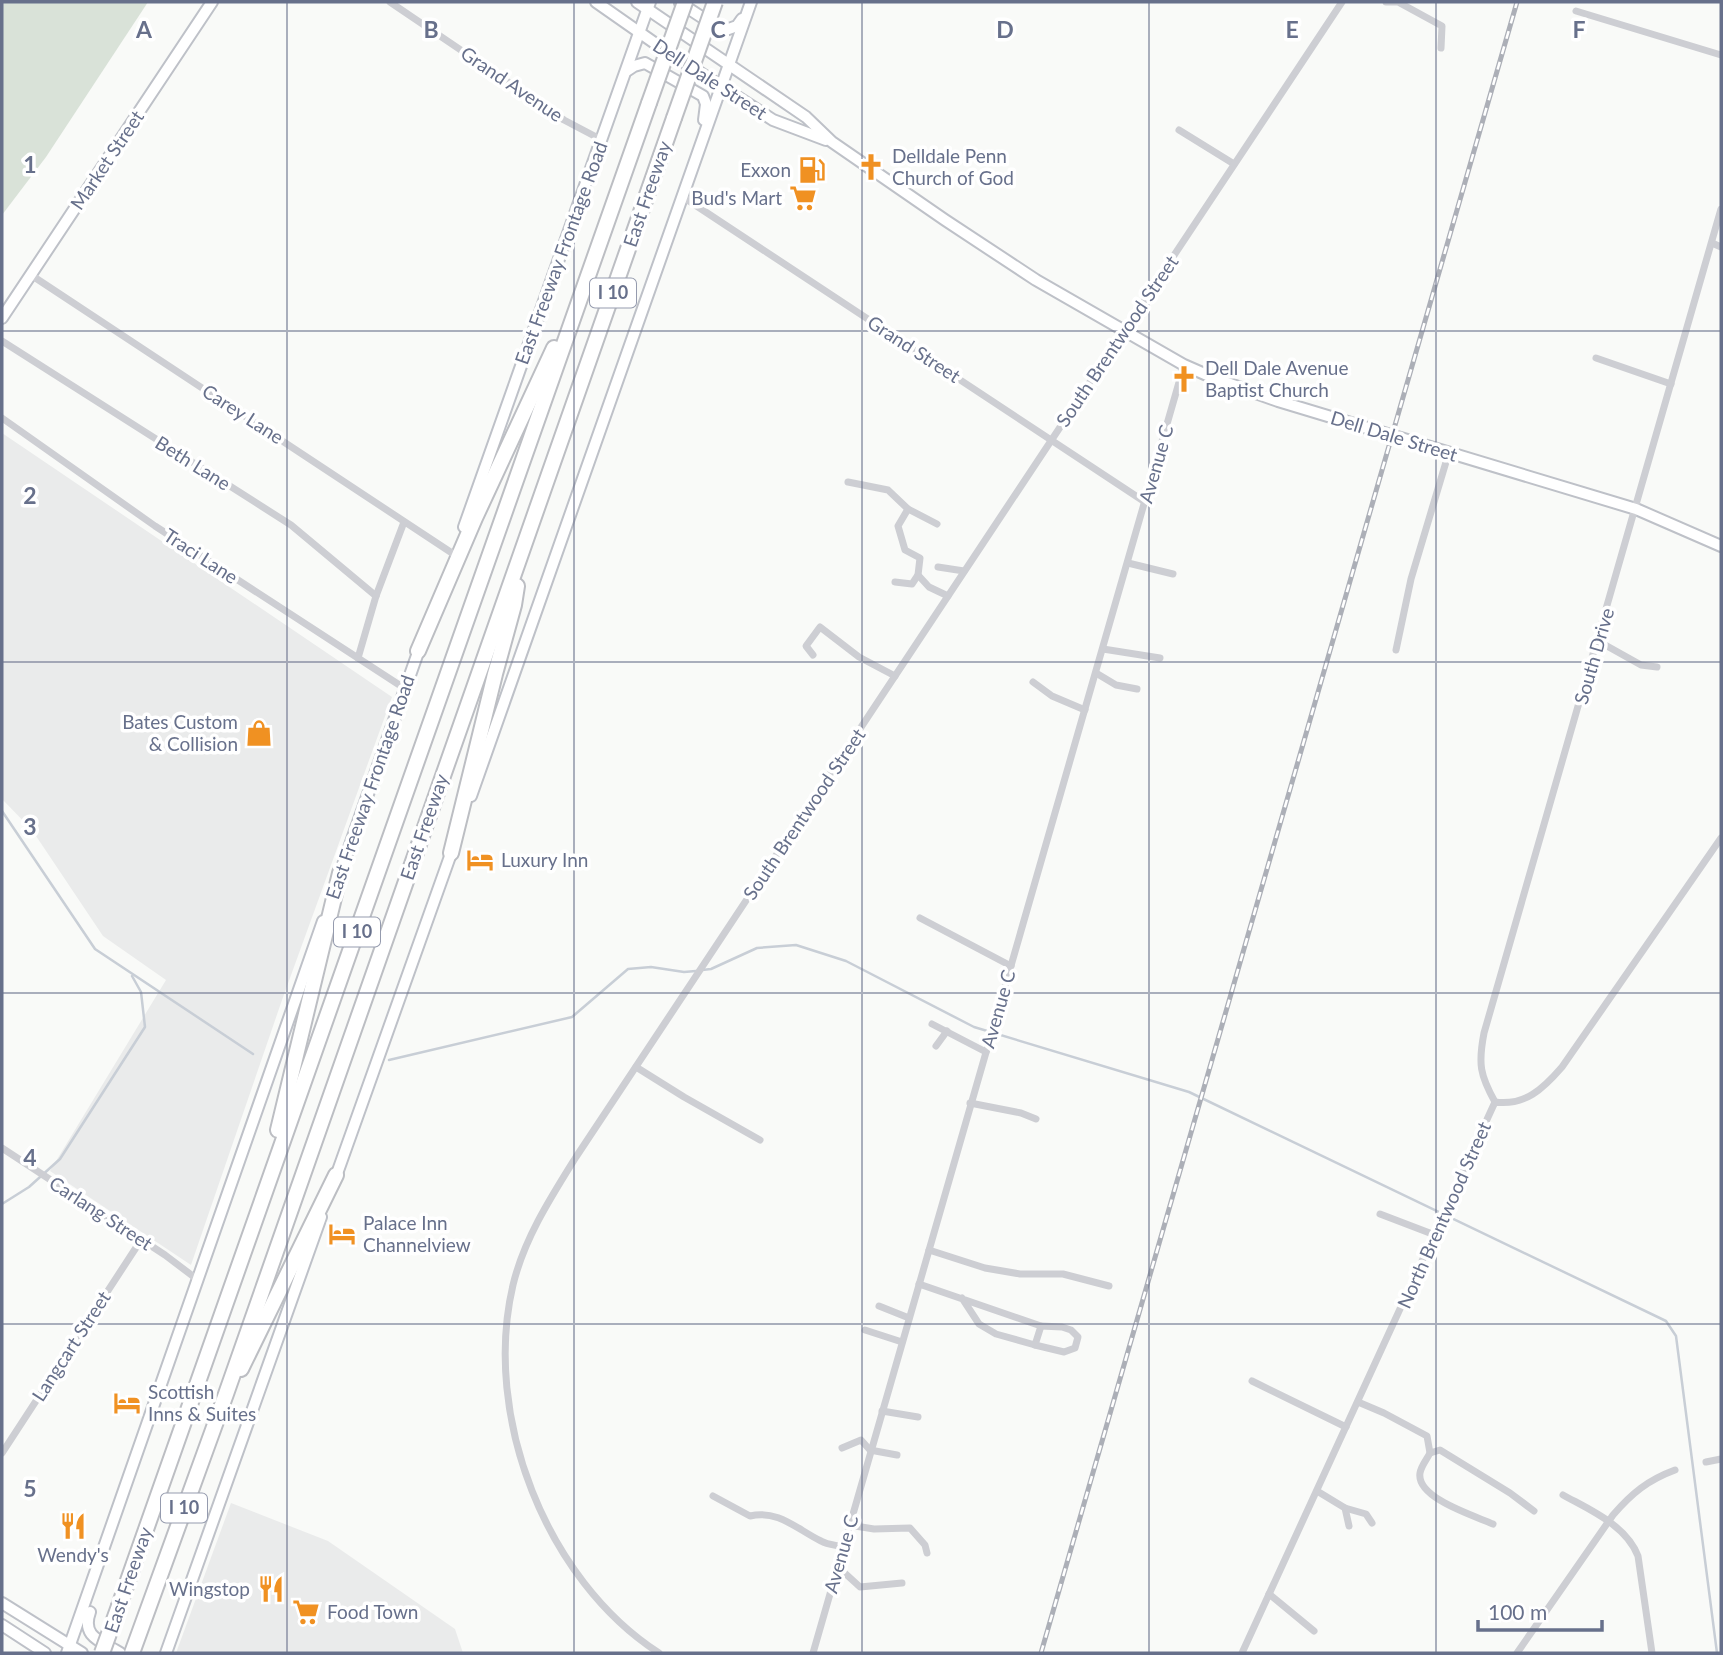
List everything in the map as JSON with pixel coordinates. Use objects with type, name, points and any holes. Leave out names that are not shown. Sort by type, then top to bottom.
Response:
[{"type":"highway","name":"East Freeway","points":[[102,1653],[685,2]]},
{"type":"highway","name":"East Freeway","points":[[132,1653],[226,1394],[715,2]]},
{"type":"highway","points":[[418,651],[475,518],[595,258]]},
{"type":"highway","points":[[451,853],[514,606],[520,559]]},
{"type":"highway","points":[[258,1209],[340,873]]},
{"type":"highway","points":[[226,1394],[251,1353],[337,1175]]},
{"type":"main road","name":"Market Street","points":[[2,318],[212,2]]},
{"type":"main road","name":"Dell Dale Street","points":[[596,2],[773,120],[832,142]]},
{"type":"main road","name":"Dell Dale Street","points":[[637,2],[649,5],[806,117],[832,142],[1036,280],[1184,365],[1278,401],[1636,509],[1721,546]]},
{"type":"main road","points":[[678,2],[723,31],[737,26],[750,4]]},
{"type":"main road","points":[[166,1652],[750,4]]},
{"type":"main road","name":"East Freeway Frontage Road","points":[[69,1649],[404,688],[455,555],[601,140],[628,71],[649,5]]},
{"type":"main road","points":[[628,71],[634,65],[645,63],[703,96],[706,114],[690,161],[690,177]]},
{"type":"main road","points":[[97,1573],[100,1580],[87,1628],[91,1635],[120,1653]]},
{"type":"main road","points":[[2,1603],[69,1649],[82,1653]]},
{"type":"main road","points":[[2,1625],[45,1653]]},
{"type":"street","name":"Grand Avenue","points":[[390,2],[565,120],[601,140]]},
{"type":"street","name":"South Brentwood Street","points":[[659,1653],[631,1634],[590,1589],[554,1537],[533,1494],[518,1450],[505,1377],[510,1298],[521,1258],[563,1177],[1342,2]]},
{"type":"street","points":[[1387,2],[1398,2],[1441,26],[1441,48]]},
{"type":"street","points":[[1576,11],[1721,55]]},
{"type":"street","points":[[1179,130],[1234,164]]},
{"type":"street","name":"Grand Street","points":[[683,197],[1145,502]]},
{"type":"street","name":"South Drive","points":[[1495,1102],[1482,1078],[1482,1045],[1721,209]]},
{"type":"street","points":[[1712,243],[1721,247]]},
{"type":"street","name":"Carey Lane","points":[[31,275],[455,555]]},
{"type":"street","name":"Beth Lane","points":[[2,341],[291,525],[376,596]]},
{"type":"street","points":[[1596,358],[1671,384]]},
{"type":"street","name":"Avenue C","points":[[813,1653],[1184,365]]},
{"type":"street","name":"Traci Lane","points":[[2,418],[155,526],[404,688]]},
{"type":"street","points":[[1396,650],[1411,579],[1449,452]]},
{"type":"street","points":[[848,482],[888,490],[908,509],[937,524]]},
{"type":"street","points":[[895,582],[912,584],[918,575],[920,558],[905,550],[898,526],[908,509]]},
{"type":"street","points":[[358,657],[376,596],[404,522]]},
{"type":"street","points":[[1128,563],[1173,574]]},
{"type":"street","points":[[938,567],[964,571]]},
{"type":"street","points":[[918,575],[929,587],[948,596]]},
{"type":"street","points":[[813,655],[806,646],[820,627],[859,657],[895,676]]},
{"type":"street","points":[[1598,641],[1641,665],[1657,667]]},
{"type":"street","points":[[1103,649],[1160,658]]},
{"type":"street","points":[[1096,673],[1116,685],[1137,689]]},
{"type":"street","points":[[1034,682],[1052,695],[1085,710]]},
{"type":"street","name":"North Brentwood Street","points":[[1242,1653],[1495,1102],[1506,1104],[1528,1098],[1543,1088],[1562,1068],[1721,838]]},
{"type":"street","points":[[920,918],[1011,967]]},
{"type":"street","points":[[932,1024],[986,1052]]},
{"type":"street","points":[[936,1046],[947,1031]]},
{"type":"street","points":[[636,1067],[760,1140]]},
{"type":"street","points":[[970,1103],[1021,1113],[1036,1119]]},
{"type":"street","name":"Carlang Street","points":[[2,1148],[199,1280]]},
{"type":"street","points":[[1380,1214],[1435,1235]]},
{"type":"street","name":"Langcart Street","points":[[2,1453],[141,1240]]},
{"type":"street","points":[[929,1250],[985,1268],[1020,1274],[1063,1274],[1109,1286]]},
{"type":"street","points":[[919,1284],[962,1298],[1041,1326],[1071,1330],[1078,1337],[1078,1341],[1075,1348],[1064,1352],[996,1334],[979,1324],[962,1298]]},
{"type":"street","points":[[880,1306],[909,1318]]},
{"type":"street","points":[[1035,1345],[1041,1326]]},
{"type":"street","points":[[865,1330],[902,1342]]},
{"type":"street","points":[[1252,1381],[1346,1427]]},
{"type":"street","points":[[1358,1402],[1427,1436],[1430,1453],[1420,1473],[1422,1484],[1441,1502],[1493,1524]]},
{"type":"street","points":[[882,1411],[918,1417]]},
{"type":"street","points":[[842,1448],[861,1440],[871,1450],[897,1455]]},
{"type":"street","points":[[1430,1453],[1440,1450],[1534,1511]]},
{"type":"street","points":[[1706,1462],[1721,1460]]},
{"type":"street","points":[[1517,1653],[1609,1521],[1636,1489],[1675,1469]]},
{"type":"street","points":[[1317,1491],[1345,1508],[1366,1514],[1372,1523]]},
{"type":"street","points":[[1563,1495],[1609,1521],[1633,1544],[1638,1556],[1651,1653]]},
{"type":"street","points":[[713,1496],[750,1516],[764,1513],[785,1520],[824,1543],[843,1547]]},
{"type":"street","points":[[1345,1508],[1349,1526]]},
{"type":"street","points":[[849,1525],[874,1529],[911,1528],[925,1545],[927,1553]]},
{"type":"street","points":[[837,1566],[860,1587],[902,1583]]},
{"type":"street","points":[[1269,1594],[1314,1632]]},
{"type":"shaded area","points":[[2,2],[148,2],[46,157],[2,215]]},
{"type":"shaded area","points":[[2,433],[392,697],[282,1000],[191,1265],[50,1171],[166,980],[103,936],[32,830],[2,799]]},
{"type":"shaded area","points":[[231,1503],[328,1541],[455,1629],[463,1653],[176,1653]]},
{"type":"waterway","points":[[2,811],[95,949],[253,1054]]},
{"type":"waterway","points":[[702,970],[711,969],[757,948],[796,945],[846,961],[974,1027],[1189,1092],[1666,1321],[1676,1336],[1717,1653]]},
{"type":"waterway","points":[[389,1060],[572,1017],[628,969],[651,967],[696,971]]},
{"type":"waterway","points":[[2,1204],[29,1187],[60,1159],[145,1027],[141,992],[132,976]]},
{"type":"railway","points":[[1041,1653],[1517,2]]},
{"type":"place","name":"Delldale Penn Church of God","points":[[871,167]]},
{"type":"place","name":"Exxon","points":[[812,170]]},
{"type":"place","name":"Bud's Mart","points":[[803,198]]},
{"type":"place","name":"Dell Dale Avenue Baptist Church","points":[[1184,379]]},
{"type":"place","name":"Bates Custom & Collision","points":[[259,733]]},
{"type":"place","name":"Luxury Inn","points":[[480,860]]},
{"type":"place","name":"Palace Inn Channelview","points":[[342,1234]]},
{"type":"place","name":"Scottish Inns & Suites","points":[[127,1403]]},
{"type":"place","name":"Wendy's","points":[[73,1526]]},
{"type":"place","name":"Wingstop","points":[[271,1589]]},
{"type":"place","name":"Food Town","points":[[306,1612]]}]
